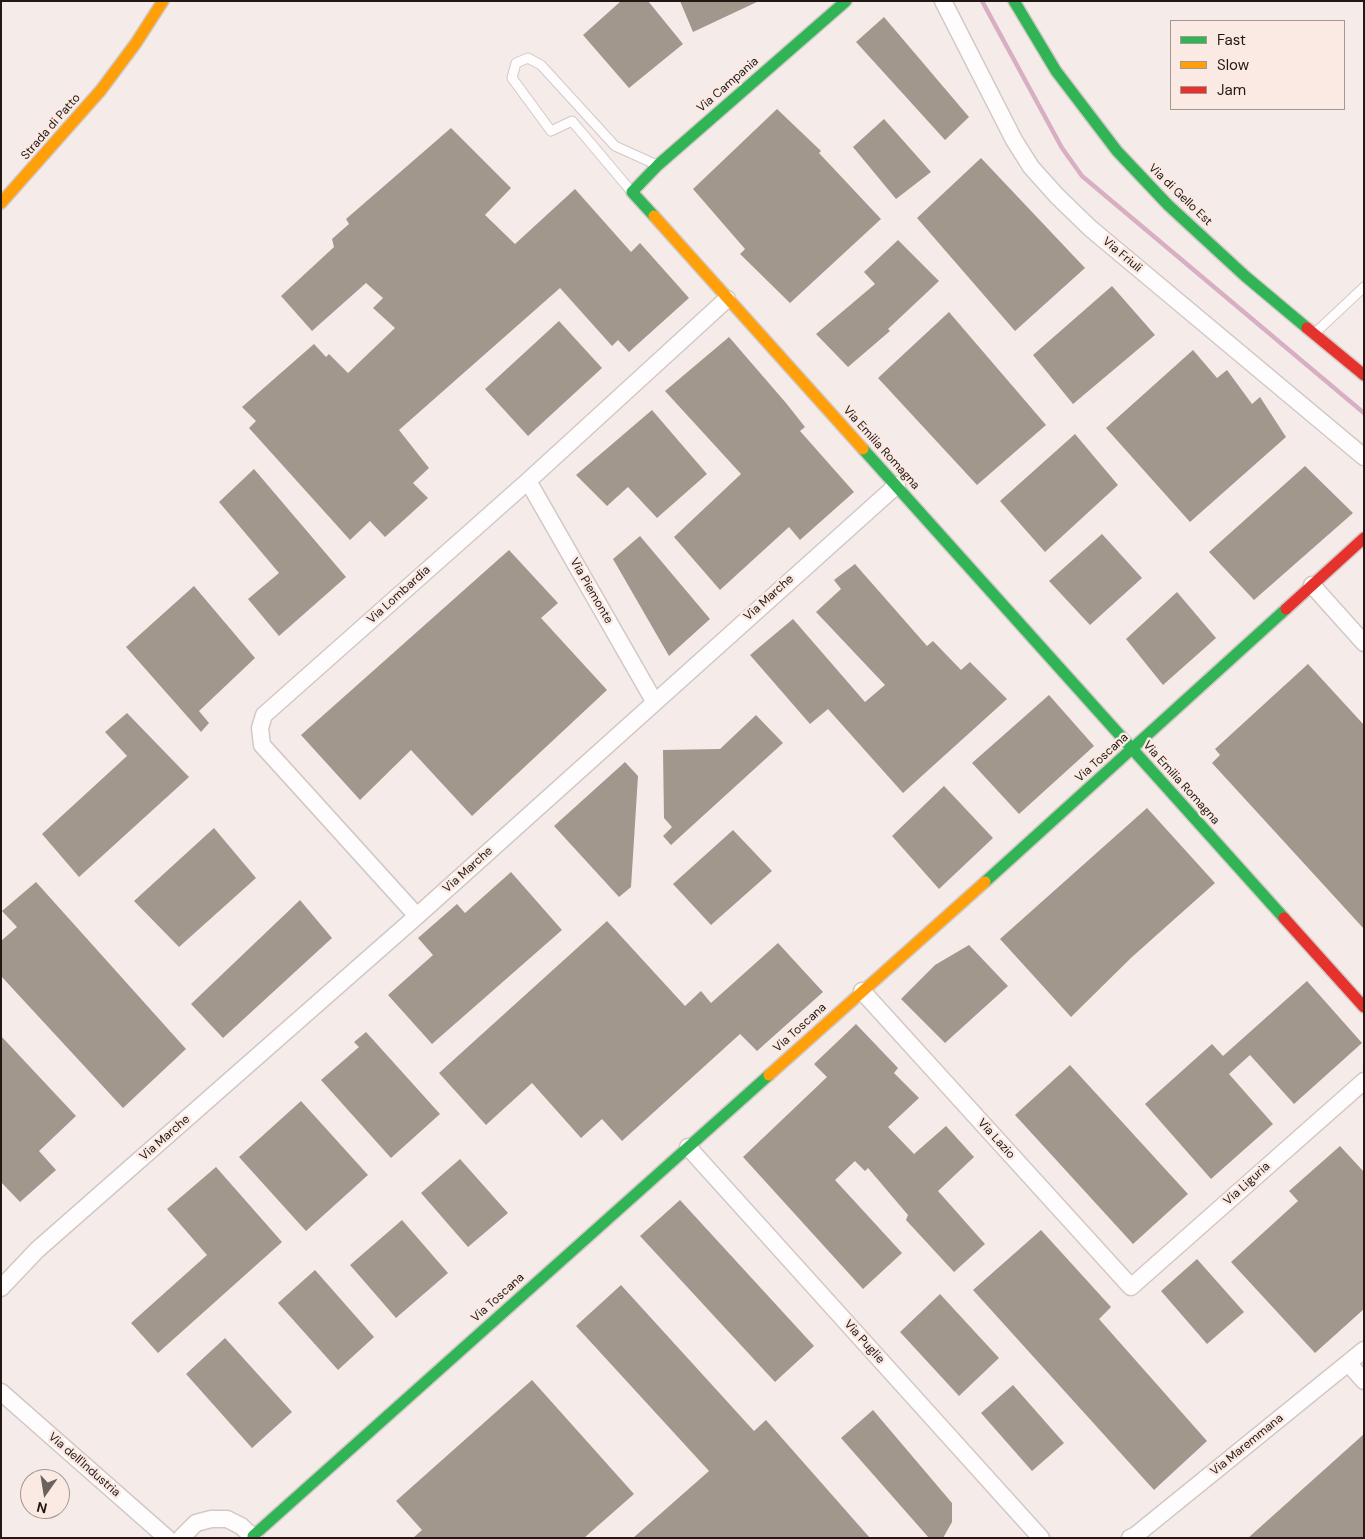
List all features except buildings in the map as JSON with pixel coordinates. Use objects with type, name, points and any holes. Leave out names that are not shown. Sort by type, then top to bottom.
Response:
[{"type":"street","name":"Strada di Patto","points":[[1,203],[101,90],[136,43],[162,1]]},
{"type":"street","name":"Via Campania","points":[[632,192],[658,165],[846,1]]},
{"type":"street","name":"Via Friuli","points":[[943,1],[1014,140],[1031,167],[1057,196],[1098,234],[1364,457]]},
{"type":"street","name":"Via di Gello Est","points":[[1014,1],[1056,71],[1117,152],[1168,205],[1245,276],[1364,376]]},
{"type":"street","name":"Via Emilia Romagna","points":[[632,192],[1364,1007]]},
{"type":"street","name":"Via Lombardia","points":[[417,916],[262,745],[260,736],[261,721],[267,712],[528,481],[728,299]]},
{"type":"street","name":"Via Piemonte","points":[[528,481],[654,701]]},
{"type":"street","name":"Via Marche","points":[[1,1288],[37,1250],[417,916],[654,701],[897,485]]},
{"type":"street","name":"Via Toscana","points":[[253,1537],[1132,750],[1364,538]]},
{"type":"street","points":[[1312,585],[1364,643]]},
{"type":"street","name":"Via Lazio","points":[[862,991],[1131,1287]]},
{"type":"street","name":"Via Liguria","points":[[1131,1287],[1364,1081]]},
{"type":"street","name":"Via Puglie","points":[[688,1147],[1040,1538]]},
{"type":"street","name":"Via Marche","points":[[1,1275],[37,1250]]},
{"type":"street","name":"Via Maremmana","points":[[1135,1537],[1364,1350]]},
{"type":"street","points":[[1348,1363],[1364,1381]]},
{"type":"street","name":"Via dell'Industria","points":[[1,1392],[167,1538]]},
{"type":"street","points":[[181,1538],[196,1523],[211,1519],[234,1522],[253,1537]]},
{"type":"lane","name":"Via Emilia Romagna","points":[[632,192],[572,121],[551,131],[512,78],[516,64],[528,58],[541,65],[615,146],[658,165]]},
{"type":"lane","points":[[1314,333],[1364,287]]},
{"type":"waterway","points":[[982,1],[1062,148],[1082,176],[1364,413]]},
{"type":"traffic: fast","points":[[654,216],[632,192],[658,165],[846,1]]},
{"type":"traffic: fast","points":[[1014,1],[1056,71],[1117,151],[1168,205],[1245,276],[1307,328]]},
{"type":"traffic: fast","points":[[863,449],[1284,918]]},
{"type":"traffic: fast","points":[[985,882],[1286,609]]},
{"type":"traffic: fast","points":[[253,1536],[769,1075]]},
{"type":"traffic: slow","points":[[1,203],[101,90],[136,43],[163,1]]},
{"type":"traffic: slow","points":[[654,216],[863,449]]},
{"type":"traffic: slow","points":[[769,1075],[985,882]]},
{"type":"traffic: jam","points":[[1307,328],[1364,375]]},
{"type":"traffic: jam","points":[[1286,609],[1364,538]]},
{"type":"traffic: jam","points":[[1284,918],[1364,1007]]}]
